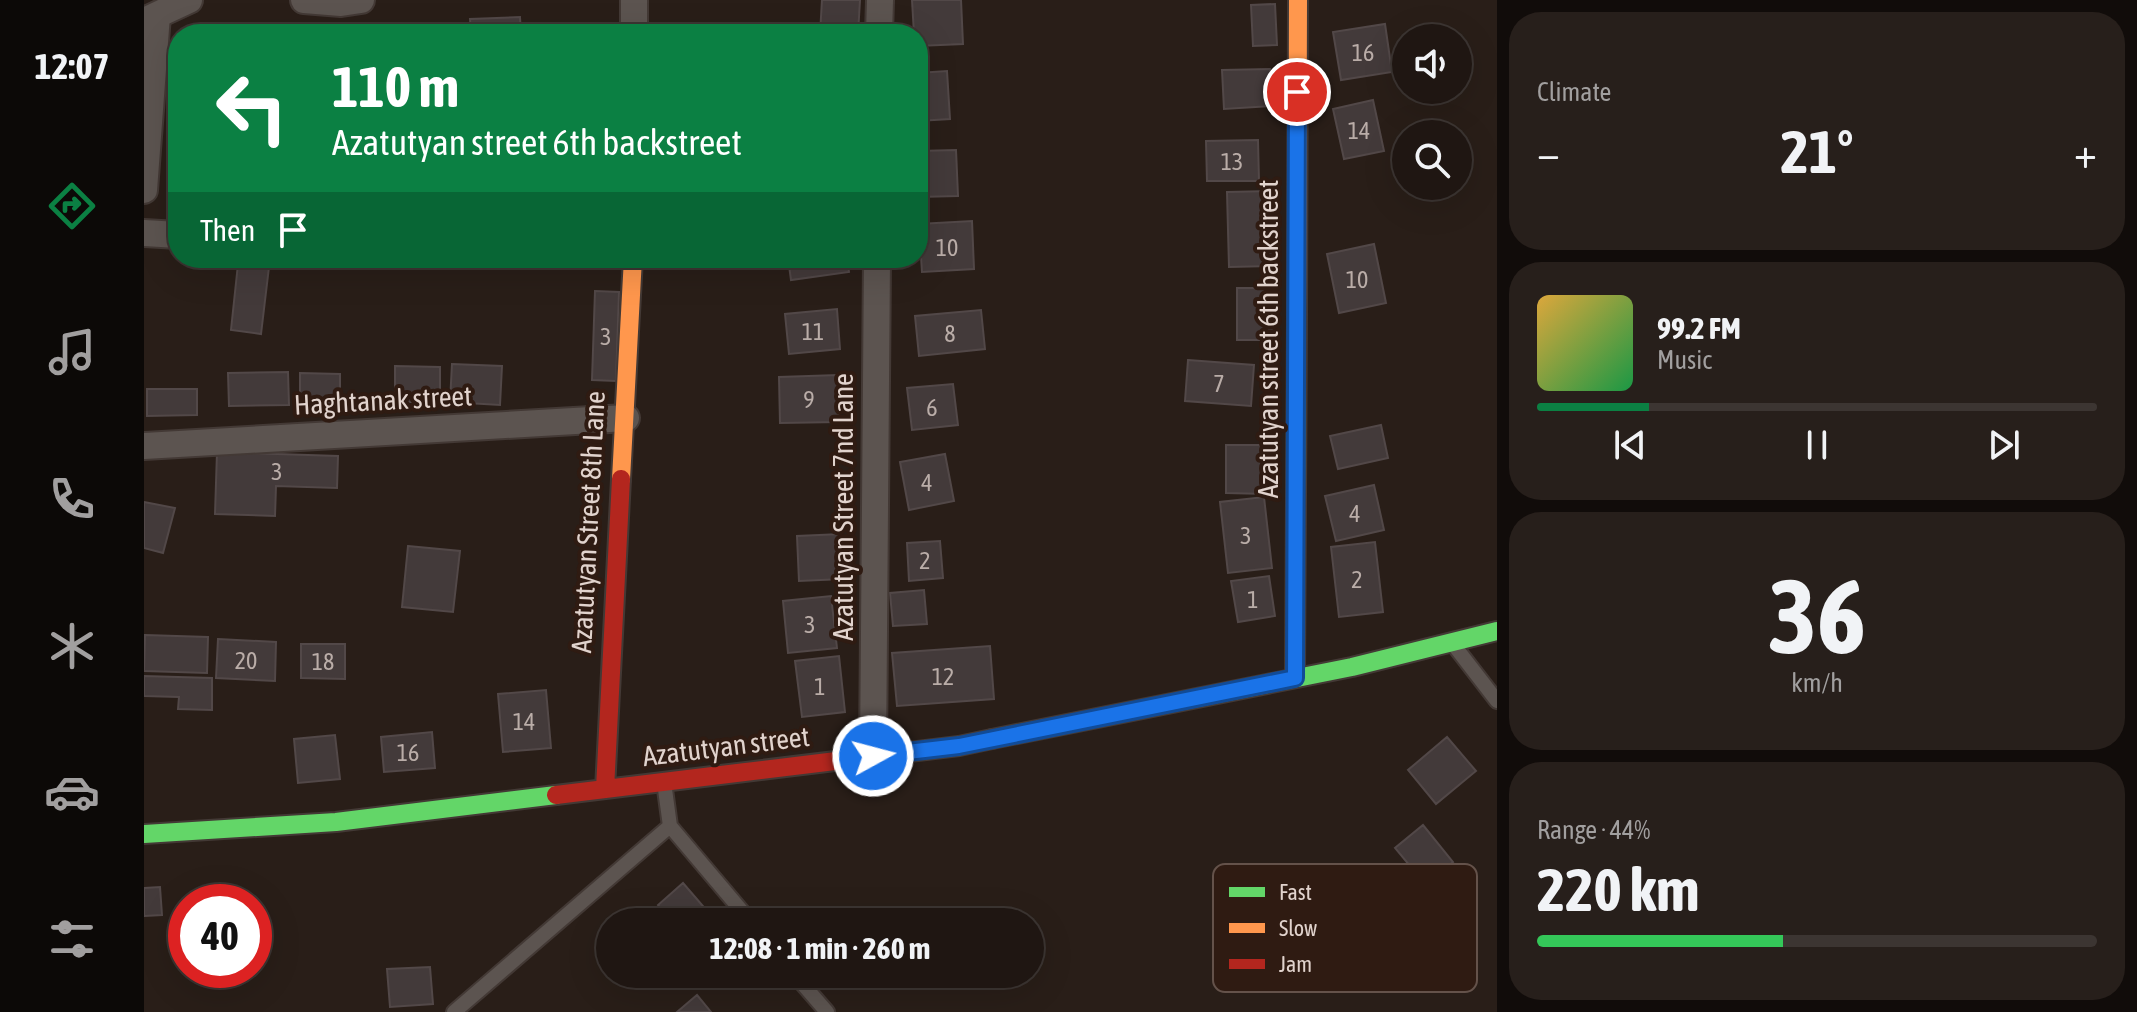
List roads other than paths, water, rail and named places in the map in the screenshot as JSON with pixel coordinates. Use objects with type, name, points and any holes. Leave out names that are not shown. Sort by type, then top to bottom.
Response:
[{"type":"street","points":[[144,190],[150,18],[189,0]]},
{"type":"street","points":[[304,0],[341,3],[361,0]]},
{"type":"street","points":[[634,0],[634,24]]},
{"type":"street","points":[[879,24],[880,0]]},
{"type":"street","name":"Azatutyan street 6th backstreet","points":[[1295,678],[1298,0]]},
{"type":"street","points":[[144,233],[168,234]]},
{"type":"street","name":"Azatutyan Street 8th Lane","points":[[605,789],[633,268]]},
{"type":"street","name":"Azatutyan Street 7nd Lane","points":[[873,756],[877,268]]},
{"type":"street","name":"Haghtanak street","points":[[144,446],[626,418]]},
{"type":"street","name":"Azatutyan street","points":[[144,834],[336,822],[959,746],[1295,678],[1497,631]]},
{"type":"lane","points":[[1451,642],[1497,701]]},
{"type":"lane","points":[[663,782],[670,826],[739,908]]},
{"type":"lane","points":[[454,1012],[670,826]]},
{"type":"lane","points":[[806,988],[827,1012]]}]
